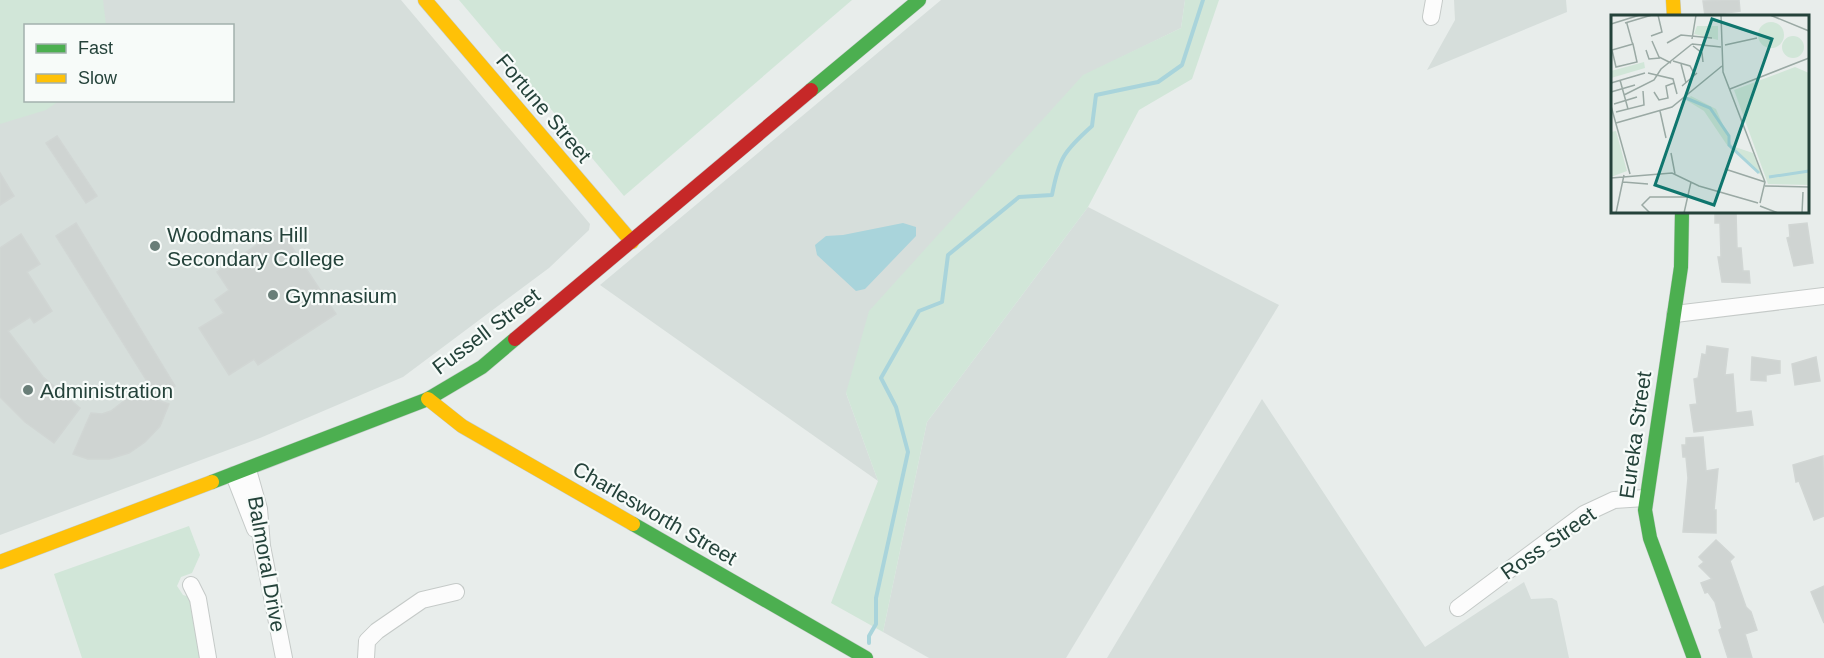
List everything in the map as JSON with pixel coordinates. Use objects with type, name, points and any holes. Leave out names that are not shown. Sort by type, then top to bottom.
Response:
[{"type":"street","name":"Fortune Street","points":[[425,0],[632,242]]},
{"type":"street","name":"Fussell Street","points":[[0,562],[428,399],[482,366],[919,0]]},
{"type":"street","points":[[1431,17],[1434,0]]},
{"type":"street","points":[[1673,0],[1674,15]]},
{"type":"street","name":"Eureka Street","points":[[1682,213],[1681,267],[1645,498],[1645,516],[1650,538],[1694,658]]},
{"type":"street","points":[[1675,314],[1824,296]]},
{"type":"street","name":"Charlesworth Street","points":[[428,399],[455,423],[866,658]]},
{"type":"street","name":"Balmoral Drive","points":[[241,472],[259,509],[262,546],[284,658]]},
{"type":"street","name":"Ross Street","points":[[1458,608],[1584,514],[1609,502],[1645,498]]},
{"type":"street","points":[[191,585],[198,599],[208,658]]},
{"type":"street","points":[[366,658],[367,641],[377,631],[422,600],[456,592]]},
{"type":"shaded area","name":"Woodmans Hill Secondary College","points":[[0,0],[401,0],[590,224],[589,230],[549,268],[403,377],[260,438],[0,535]]},
{"type":"shaded area","points":[[941,0],[1185,0],[1181,28],[1083,76],[846,393],[878,481],[600,285]]},
{"type":"shaded area","points":[[1454,0],[1566,0],[1567,12],[1427,70],[1455,20]]},
{"type":"shaded area","points":[[1088,207],[1279,305],[1066,658],[929,658],[883,632],[927,422]]},
{"type":"shaded area","points":[[1262,399],[1425,647],[1524,582],[1531,599],[1552,598],[1557,601],[1569,658],[1107,658]]},
{"type":"green space","points":[[0,0],[103,0],[106,24],[24,24],[24,102],[58,102],[46,110],[0,124]]},
{"type":"green space","points":[[459,0],[852,0],[624,196]]},
{"type":"green space","points":[[1185,0],[1219,0],[1192,79],[1139,110],[1088,207],[927,422],[883,632],[831,603],[878,481],[846,393],[869,311],[1083,75],[1181,28]]},
{"type":"green space","points":[[189,526],[200,555],[192,573],[181,577],[177,586],[183,595],[190,597],[201,658],[82,658],[54,574]]},
{"type":"water","points":[[903,223],[916,227],[916,236],[865,289],[856,291],[817,255],[815,245],[826,236],[843,235]]},
{"type":"building","points":[[1739,0],[1740,11],[1705,15],[1703,1]]},
{"type":"building","points":[[57,136],[97,196],[86,203],[46,143]]},
{"type":"building","points":[[0,173],[14,196],[0,205]]},
{"type":"building","points":[[1715,213],[1736,213],[1737,248],[1741,248],[1743,271],[1749,271],[1750,283],[1722,282],[1718,257],[1721,257],[1720,223],[1715,223]]},
{"type":"building","points":[[76,223],[175,386],[157,397],[56,236]]},
{"type":"building","points":[[1807,223],[1813,263],[1794,266],[1787,238],[1790,237],[1789,225]]},
{"type":"building","name":"Gymnasium","points":[[280,229],[336,314],[258,365],[254,359],[229,375],[199,328],[224,313],[215,300],[229,290],[217,272]]},
{"type":"building","points":[[21,234],[40,264],[27,272],[52,311],[34,323],[30,317],[8,331],[43,377],[80,408],[54,443],[25,422],[0,397],[0,248]]},
{"type":"building","points":[[1707,346],[1728,349],[1725,375],[1733,374],[1736,413],[1751,411],[1753,425],[1694,432],[1690,405],[1697,404],[1694,379],[1698,378],[1702,354],[1706,355]]},
{"type":"building","points":[[1752,357],[1780,361],[1780,373],[1766,375],[1766,381],[1751,380]]},
{"type":"building","points":[[1816,357],[1820,381],[1795,385],[1792,364]]},
{"type":"building","points":[[128,391],[169,404],[160,426],[145,442],[129,453],[109,459],[88,459],[73,454],[91,413],[102,414],[111,411],[124,401]]},
{"type":"building","points":[[1703,437],[1706,471],[1718,469],[1714,510],[1716,510],[1716,533],[1683,532],[1688,478],[1682,445],[1686,445],[1686,438]]},
{"type":"building","points":[[1823,456],[1824,516],[1814,520],[1799,481],[1796,482],[1793,465]]},
{"type":"building","points":[[1716,540],[1734,557],[1730,561],[1746,607],[1751,612],[1757,630],[1745,634],[1752,658],[1728,658],[1719,630],[1722,628],[1715,602],[1708,592],[1705,593],[1701,583],[1712,579],[1699,566],[1704,562],[1699,557]]},
{"type":"building","points":[[1824,586],[1824,623],[1811,592]]},
{"type":"waterway","points":[[869,643],[869,636],[876,624],[876,598],[908,452],[896,407],[881,378],[919,311],[942,302],[948,255],[1019,197],[1052,195],[1057,172],[1064,156],[1092,126],[1096,95],[1158,82],[1182,65],[1203,0]]},
{"type":"traffic: fast","points":[[811,90],[919,0]]},
{"type":"traffic: fast","points":[[1682,213],[1681,267],[1645,510],[1650,538],[1694,658]]},
{"type":"traffic: fast","points":[[212,482],[428,399],[482,367],[515,339]]},
{"type":"traffic: fast","points":[[633,524],[866,658]]},
{"type":"traffic: slow","points":[[425,0],[632,242]]},
{"type":"traffic: slow","points":[[1673,0],[1674,15]]},
{"type":"traffic: slow","points":[[428,399],[462,426],[633,524]]},
{"type":"traffic: slow","points":[[0,562],[212,482]]},
{"type":"traffic: jam","points":[[515,339],[811,90]]},
{"type":"place","name":"Woodmans Hill Secondary College","points":[[155,246]]},
{"type":"place","name":"Gymnasium","points":[[273,295]]},
{"type":"place","name":"Administration","points":[[28,390]]}]
